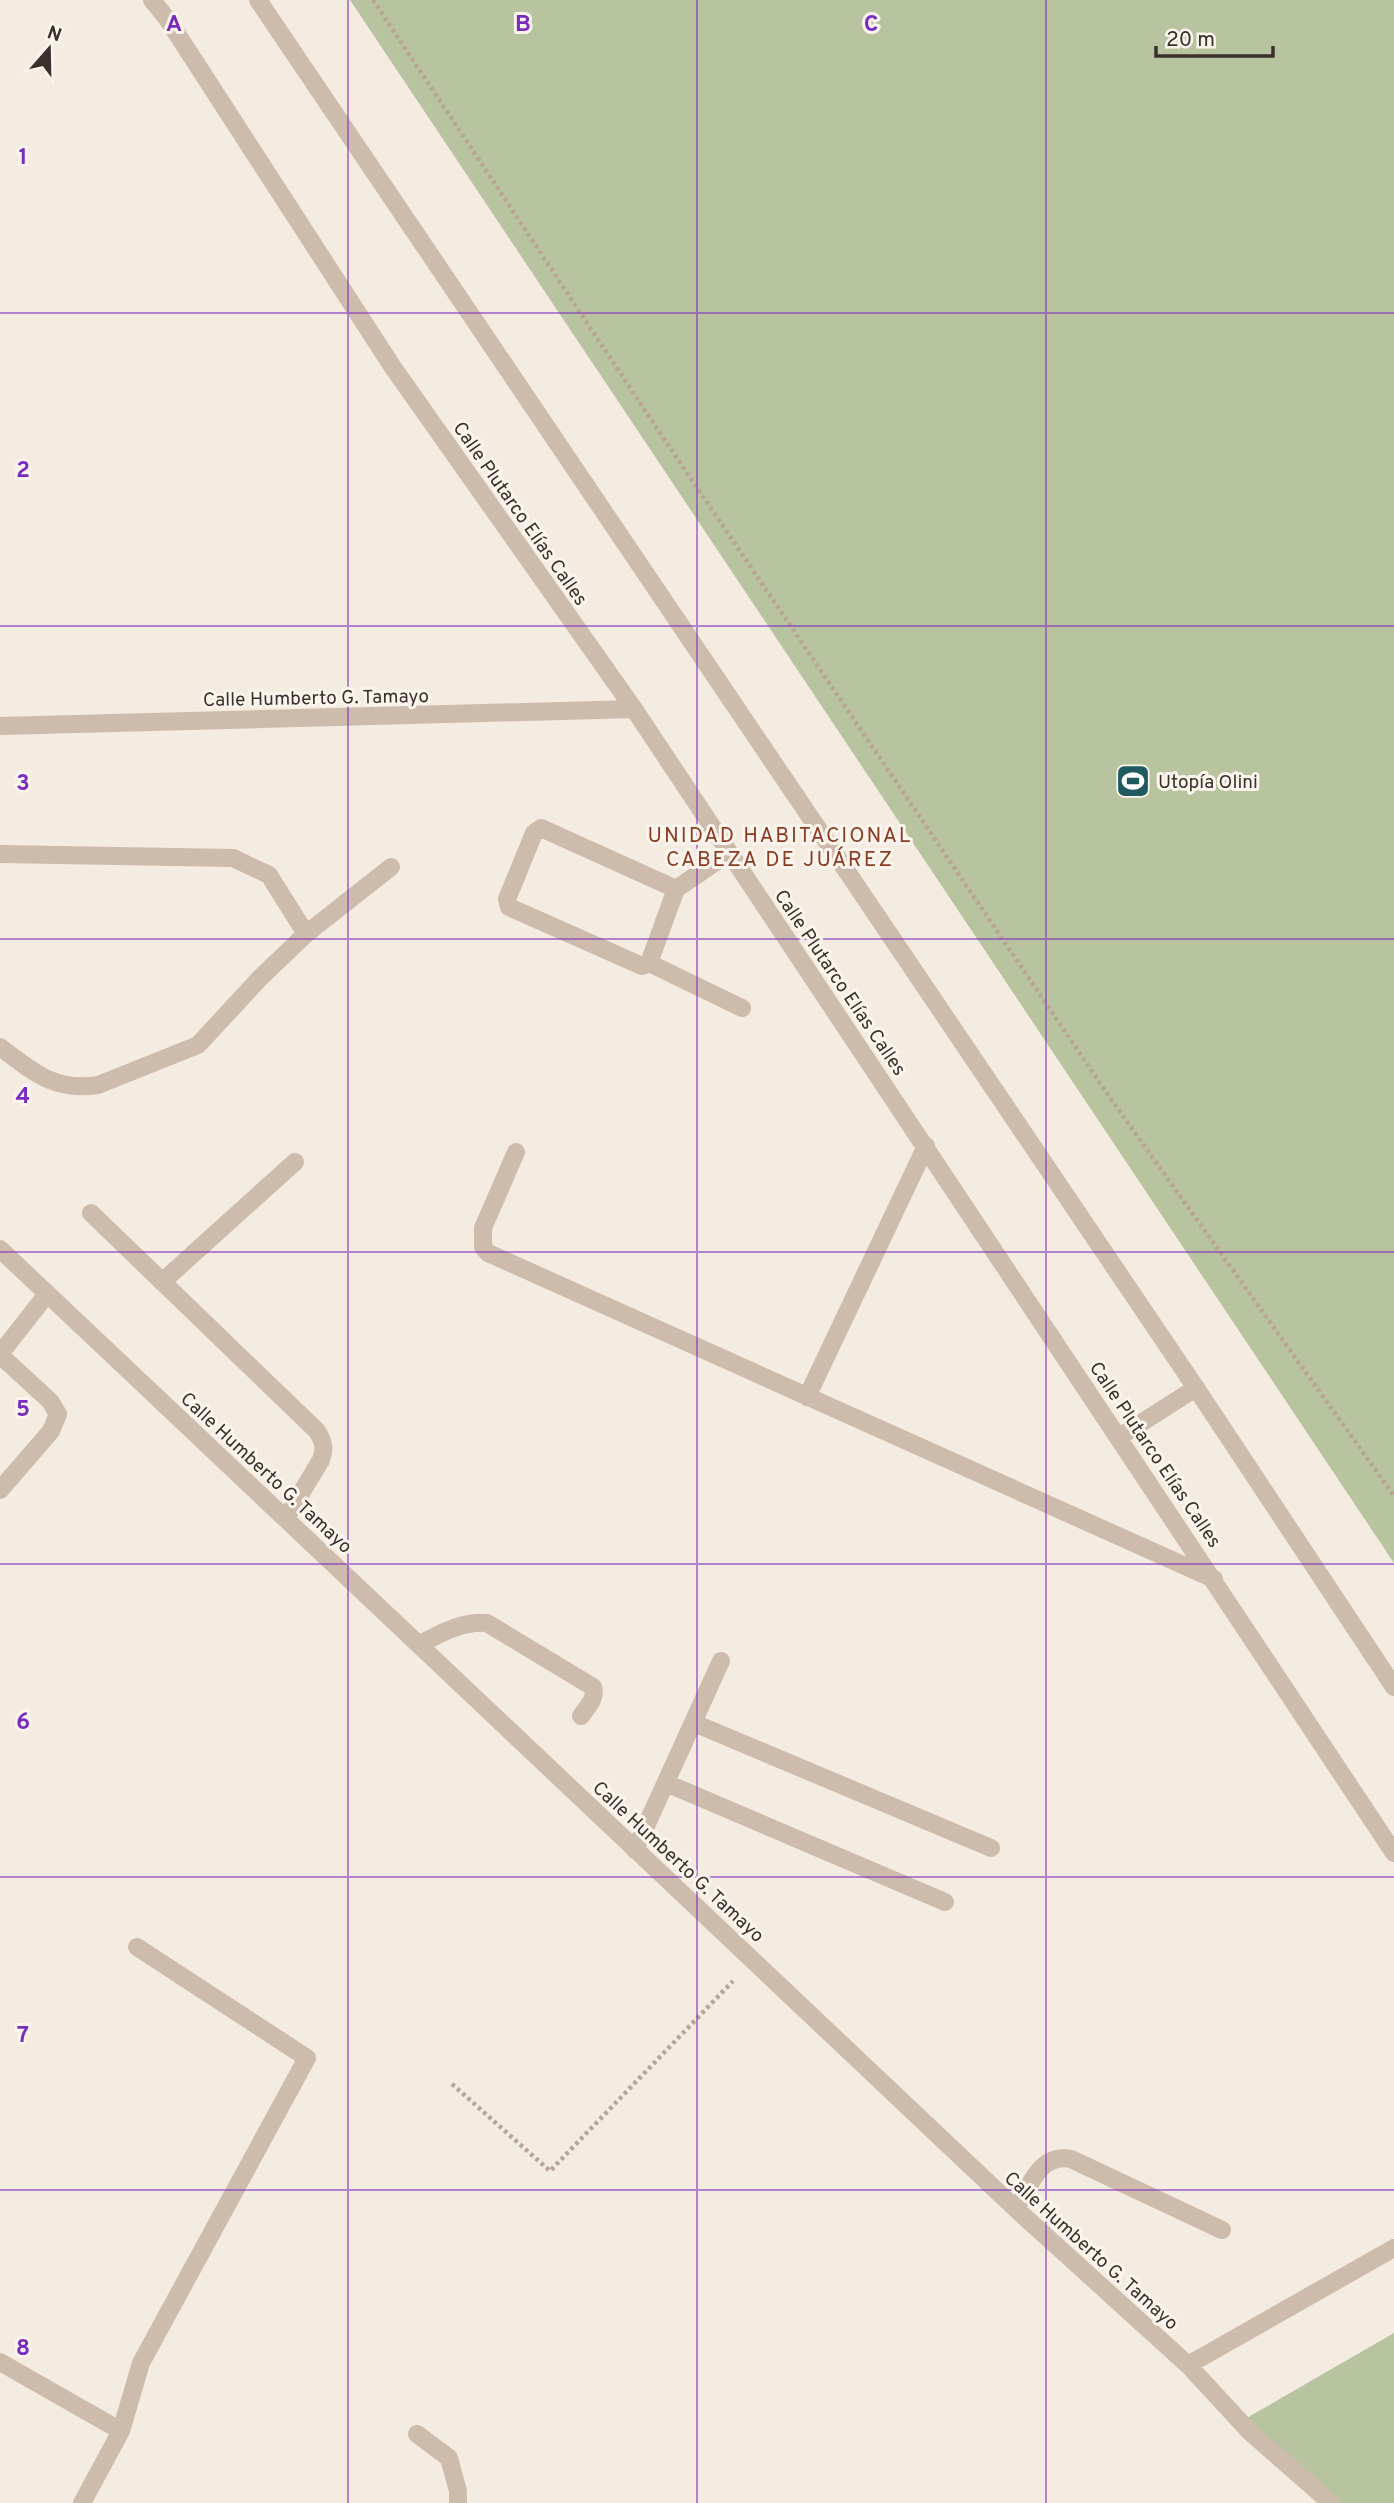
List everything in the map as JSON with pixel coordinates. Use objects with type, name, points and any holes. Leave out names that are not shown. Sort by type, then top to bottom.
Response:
[{"type":"street","name":"Calle Plutarco Elías Calles","points":[[152,0],[168,20],[392,366],[634,709],[1394,1853]]},
{"type":"street","points":[[258,0],[1196,1388],[1394,1687]]},
{"type":"street","name":"Calle Humberto G. Tamayo","points":[[0,726],[634,709]]},
{"type":"street","points":[[676,889],[541,828],[534,833],[507,899],[509,907],[642,966],[649,964],[742,1008]]},
{"type":"street","points":[[649,964],[676,889],[729,853]]},
{"type":"street","points":[[0,855],[233,858],[269,875],[306,934]]},
{"type":"street","points":[[0,1047],[47,1080],[65,1086],[82,1087],[98,1085],[198,1045],[259,979],[306,934],[391,867]]},
{"type":"street","points":[[807,1397],[926,1146]]},
{"type":"street","points":[[516,1152],[483,1228],[483,1247],[488,1253],[1214,1579]]},
{"type":"street","points":[[162,1282],[295,1162]]},
{"type":"street","points":[[92,1213],[317,1431],[323,1440],[321,1460],[286,1518]]},
{"type":"street","name":"Calle Humberto G. Tamayo","points":[[0,1249],[1016,2209],[1188,2365],[1250,2431],[1331,2503]]},
{"type":"street","points":[[0,1490],[51,1431],[58,1414],[56,1407],[0,1354],[47,1294]]},
{"type":"street","points":[[1119,1437],[1196,1388]]},
{"type":"street","points":[[420,1644],[451,1628],[475,1622],[487,1623],[593,1687],[593,1698],[581,1716]]},
{"type":"street","points":[[635,1850],[721,1661]]},
{"type":"street","points":[[694,1723],[991,1849]]},
{"type":"street","points":[[666,1783],[946,1902]]},
{"type":"street","points":[[82,2503],[121,2431],[141,2363],[307,2058],[137,1947]]},
{"type":"street","points":[[1016,2209],[1041,2168],[1049,2160],[1060,2157],[1071,2159],[1222,2230]]},
{"type":"street","points":[[1188,2365],[1394,2248]]},
{"type":"street","points":[[0,2361],[121,2431]]},
{"type":"street","points":[[417,2434],[449,2458],[458,2491],[458,2503]]},
{"type":"path","points":[[373,0],[654,425],[1108,1095],[1394,1496]]},
{"type":"path","points":[[452,2084],[550,2171],[753,1959]]},
{"type":"green space","name":"Utopía Olini","points":[[350,0],[1394,0],[1394,1563]]},
{"type":"green space","points":[[1394,2333],[1394,2503],[1338,2503],[1245,2419]]},
{"type":"place","name":"Utopía Olini","points":[[1133,781]]},
{"type":"district","name":"UNIDAD HABITACIONAL CABEZA DE JUÁREZ","points":[[780,847]]}]
